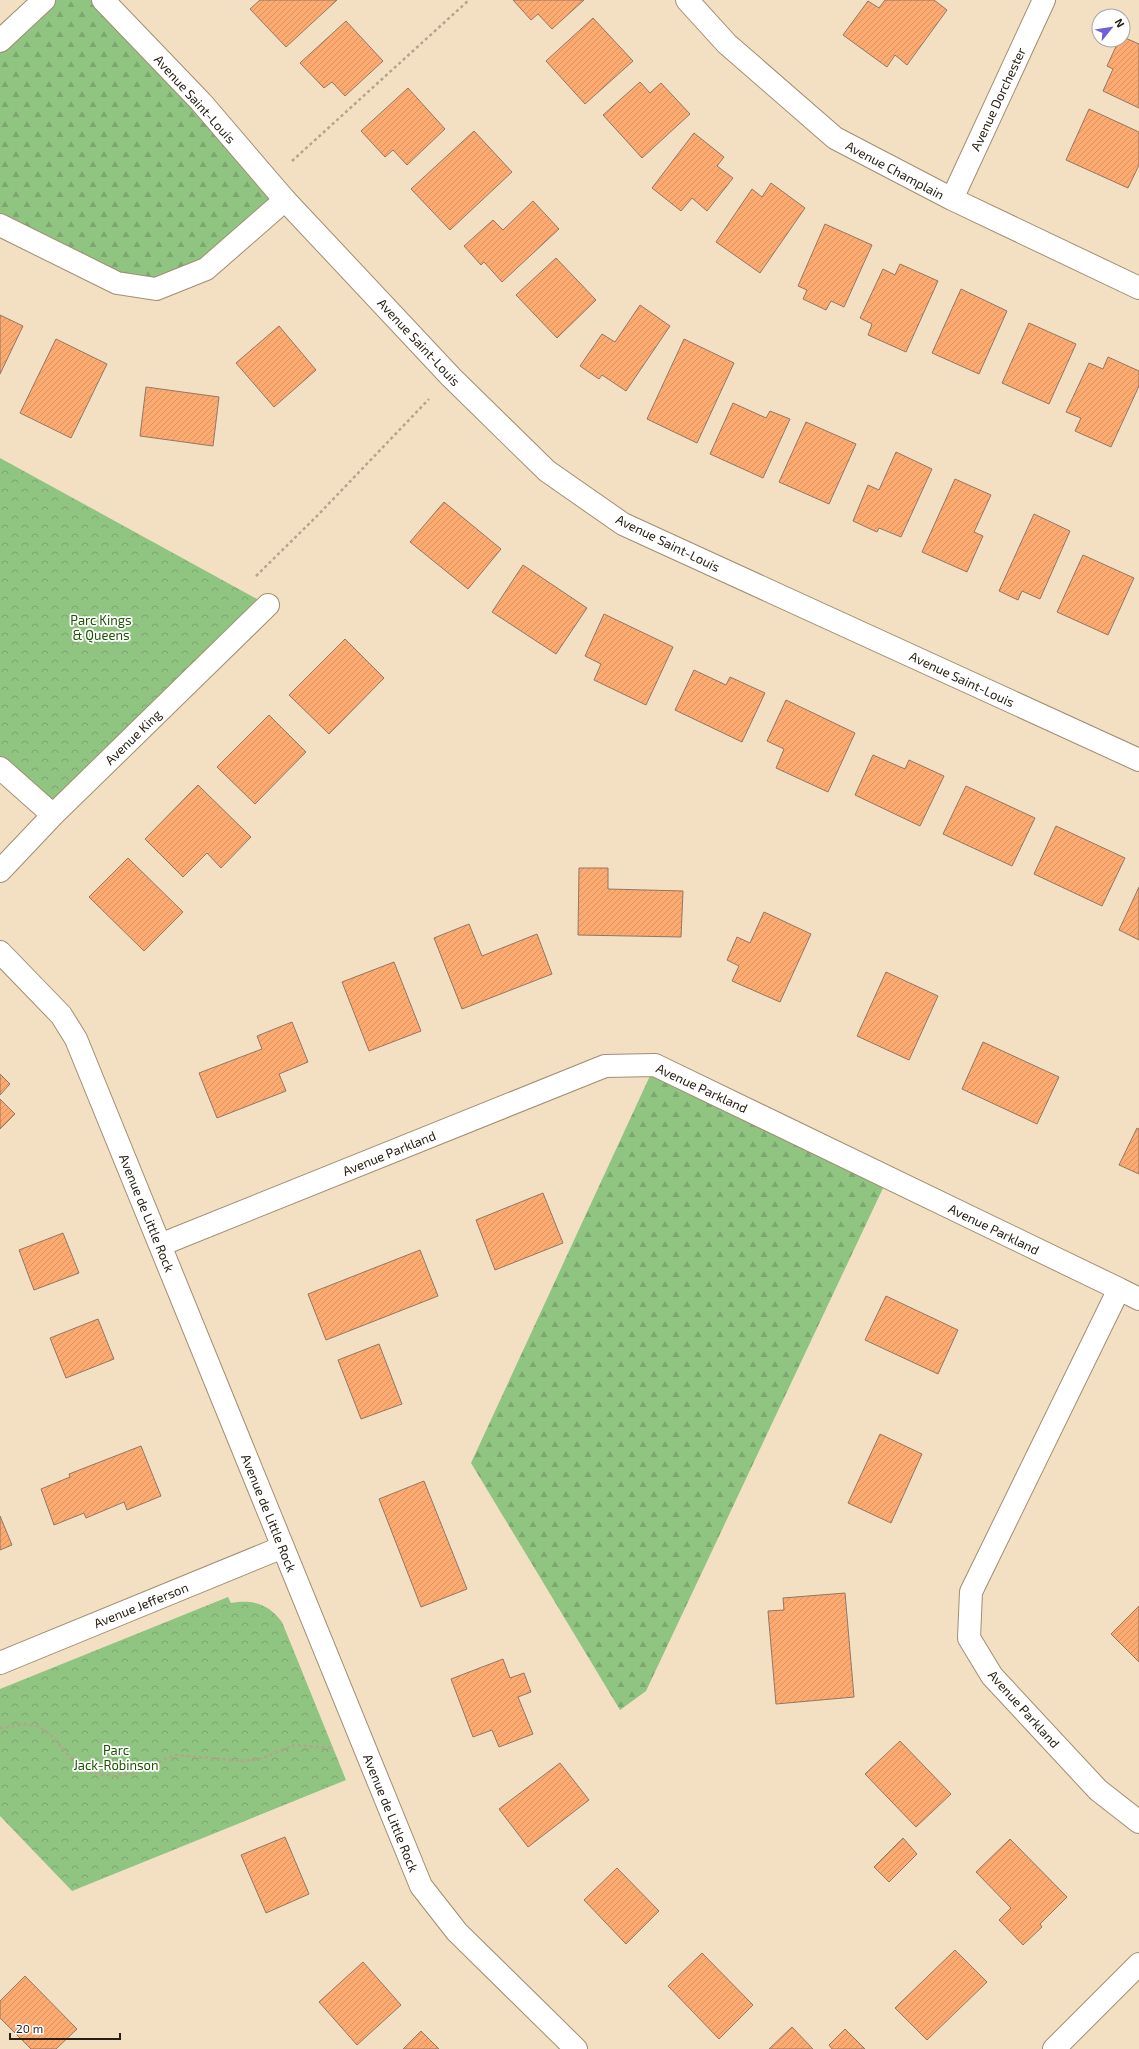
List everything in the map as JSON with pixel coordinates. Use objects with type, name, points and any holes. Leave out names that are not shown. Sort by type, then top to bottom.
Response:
[{"type":"street","points":[[0,41],[44,0]]},
{"type":"street","name":"Avenue Saint-Louis","points":[[103,0],[201,102],[285,200],[451,377],[547,471],[623,524],[1139,760]]},
{"type":"street","name":"Avenue Champlain","points":[[687,0],[727,44],[835,138],[952,199],[1139,288]]},
{"type":"street","name":"Avenue Dorchester","points":[[952,199],[1044,0]]},
{"type":"street","points":[[0,225],[117,283],[156,289],[206,269],[285,200]]},
{"type":"street","name":"Avenue King","points":[[0,871],[53,815],[268,605]]},
{"type":"street","points":[[0,768],[53,815]]},
{"type":"street","name":"Avenue de Little Rock","points":[[0,952],[61,1015],[76,1039],[421,1886],[457,1932],[576,2049]]},
{"type":"street","name":"Avenue Parkland","points":[[160,1246],[605,1066],[655,1065],[1139,1299]]},
{"type":"street","name":"Avenue Parkland","points":[[1119,1289],[971,1592],[969,1638],[992,1676],[1098,1790],[1139,1822]]},
{"type":"street","name":"Avenue Jefferson","points":[[0,1663],[283,1547]]},
{"type":"street","points":[[1054,2049],[1139,1964]]},
{"type":"path","points":[[292,162],[469,0]]},
{"type":"path","points":[[252,581],[316,517],[429,399]]},
{"type":"path","points":[[0,1728],[25,1724],[38,1726],[50,1734],[76,1764],[93,1773],[113,1776],[134,1773],[175,1755],[244,1761],[264,1758],[294,1745],[338,1749]]},
{"type":"green space","points":[[44,0],[102,0],[285,200],[206,269],[156,289],[0,225],[0,41]]},
{"type":"green space","name":"Parc Kings & Queens","points":[[0,458],[268,605],[53,815],[0,768]]},
{"type":"green space","points":[[655,1065],[884,1186],[646,1691],[620,1710],[471,1463]]},
{"type":"green space","name":"Parc Jack-Robinson","points":[[228,1597],[231,1603],[246,1602],[260,1604],[272,1611],[282,1622],[346,1780],[72,1891],[0,1816],[0,1689]]},
{"type":"building","points":[[260,0],[337,0],[286,47],[250,9]]},
{"type":"building","points":[[513,0],[584,0],[552,29],[538,14],[531,20]]},
{"type":"building","points":[[885,0],[934,0],[947,10],[907,65],[895,55],[887,67],[843,35],[868,1],[879,8]]},
{"type":"building","points":[[593,18],[633,61],[585,104],[546,61]]},
{"type":"building","points":[[346,21],[383,61],[345,96],[332,82],[324,88],[300,63]]},
{"type":"building","points":[[1131,40],[1139,44],[1139,108],[1103,91],[1113,69],[1107,66],[1115,48],[1131,48]]},
{"type":"building","points":[[640,82],[650,93],[661,83],[690,114],[642,158],[603,115]]},
{"type":"building","points":[[408,88],[445,129],[407,165],[393,150],[385,157],[361,131]]},
{"type":"building","points":[[1089,109],[1139,132],[1139,165],[1128,188],[1066,160]]},
{"type":"building","points":[[474,131],[512,172],[450,230],[411,189]]},
{"type":"building","points":[[694,133],[724,157],[717,166],[733,178],[707,211],[692,198],[681,211],[652,188]]},
{"type":"building","points":[[771,183],[805,208],[760,273],[716,242],[752,189],[762,197]]},
{"type":"building","points":[[533,201],[559,229],[502,282],[484,262],[481,265],[464,246],[493,220],[503,230]]},
{"type":"building","points":[[825,224],[872,245],[844,307],[831,301],[826,310],[803,299],[807,290],[798,286]]},
{"type":"building","points":[[556,258],[596,300],[557,338],[516,295]]},
{"type":"building","points":[[900,264],[938,281],[906,352],[868,335],[872,324],[860,318],[883,269],[895,275]]},
{"type":"building","points":[[961,289],[1007,311],[979,374],[932,353]]},
{"type":"building","points":[[640,305],[670,326],[626,391],[602,375],[599,379],[580,366],[602,334],[615,342]]},
{"type":"building","points":[[0,315],[23,326],[0,374]]},
{"type":"building","points":[[1029,323],[1076,344],[1049,404],[1002,383]]},
{"type":"building","points":[[279,326],[316,370],[274,407],[236,363]]},
{"type":"building","points":[[56,339],[107,364],[71,438],[20,413]]},
{"type":"building","points":[[684,339],[734,363],[697,443],[647,419]]},
{"type":"building","points":[[1108,357],[1139,371],[1139,386],[1111,447],[1075,431],[1081,418],[1066,412],[1089,363],[1103,369]]},
{"type":"building","points":[[146,387],[219,397],[213,446],[140,436]]},
{"type":"building","points":[[733,403],[766,418],[770,411],[790,419],[763,478],[710,454]]},
{"type":"building","points":[[806,422],[856,444],[829,504],[779,482]]},
{"type":"building","points":[[896,452],[932,469],[901,537],[879,528],[877,532],[853,521],[868,485],[879,490]]},
{"type":"building","points":[[955,479],[991,495],[974,532],[983,536],[967,572],[922,552]]},
{"type":"building","points":[[444,502],[501,549],[468,589],[410,542]]},
{"type":"building","points":[[1034,514],[1070,531],[1040,599],[1022,591],[1018,600],[999,591]]},
{"type":"building","points":[[1083,555],[1134,578],[1108,635],[1057,612]]},
{"type":"building","points":[[523,565],[587,608],[556,654],[492,612]]},
{"type":"building","points":[[604,614],[673,647],[646,705],[594,680],[601,664],[585,656]]},
{"type":"building","points":[[345,639],[384,678],[329,734],[289,695]]},
{"type":"building","points":[[694,670],[726,685],[730,677],[765,693],[742,742],[675,710]]},
{"type":"building","points":[[786,700],[855,733],[828,792],[776,768],[784,749],[767,741]]},
{"type":"building","points":[[269,715],[306,752],[255,804],[217,767]]},
{"type":"building","points":[[873,755],[905,769],[909,760],[944,776],[920,826],[855,795]]},
{"type":"building","points":[[198,785],[251,837],[221,868],[207,853],[183,877],[145,839]]},
{"type":"building","points":[[966,786],[1035,818],[1012,866],[943,834]]},
{"type":"building","points":[[1056,826],[1125,858],[1102,906],[1034,874]]},
{"type":"building","points":[[128,858],[183,912],[144,951],[89,897]]},
{"type":"building","points":[[579,868],[608,868],[608,889],[683,891],[681,937],[578,935]]},
{"type":"building","points":[[1139,887],[1139,940],[1119,930]]},
{"type":"building","points":[[764,912],[811,934],[780,1002],[732,981],[739,966],[727,960],[737,937],[750,943]]},
{"type":"building","points":[[469,924],[482,956],[537,934],[552,974],[462,1009],[434,938]]},
{"type":"building","points":[[394,962],[421,1031],[369,1051],[342,982]]},
{"type":"building","points":[[886,972],[938,996],[909,1060],[857,1036]]},
{"type":"building","points":[[292,1022],[308,1062],[279,1074],[286,1091],[217,1118],[199,1073],[262,1049],[257,1036]]},
{"type":"building","points":[[983,1042],[1059,1077],[1037,1124],[962,1089]]},
{"type":"building","points":[[0,1074],[10,1084],[0,1095]]},
{"type":"building","points":[[0,1099],[15,1114],[0,1129]]},
{"type":"building","points":[[1137,1128],[1139,1129],[1139,1174],[1119,1165]]},
{"type":"building","points":[[543,1193],[563,1243],[495,1270],[476,1220]]},
{"type":"building","points":[[63,1233],[79,1273],[34,1290],[19,1250]]},
{"type":"building","points":[[420,1250],[438,1296],[326,1340],[308,1294]]},
{"type":"building","points":[[886,1296],[958,1330],[938,1374],[865,1340]]},
{"type":"building","points":[[98,1319],[114,1359],[66,1378],[50,1338]]},
{"type":"building","points":[[379,1344],[402,1404],[361,1419],[338,1360]]},
{"type":"building","points":[[880,1434],[922,1454],[891,1523],[848,1503]]},
{"type":"building","points":[[141,1446],[161,1496],[127,1510],[124,1502],[86,1518],[84,1513],[54,1525],[41,1489],[70,1477],[69,1474]]},
{"type":"building","points":[[424,1481],[467,1589],[421,1607],[379,1499]]},
{"type":"building","points":[[0,1516],[12,1545],[0,1550]]},
{"type":"building","points":[[845,1593],[854,1697],[776,1704],[768,1611],[784,1610],[783,1598]]},
{"type":"building","points":[[1139,1606],[1139,1662],[1111,1634]]},
{"type":"building","points":[[503,1659],[510,1678],[524,1673],[531,1692],[518,1697],[533,1734],[499,1747],[492,1730],[473,1737],[451,1679]]},
{"type":"building","points":[[900,1741],[951,1794],[916,1827],[865,1774]]},
{"type":"building","points":[[560,1763],[589,1800],[528,1847],[499,1809]]},
{"type":"building","points":[[285,1837],[309,1894],[266,1913],[241,1855]]},
{"type":"building","points":[[903,1838],[917,1854],[889,1882],[874,1867]]},
{"type":"building","points":[[1010,1839],[1067,1897],[1040,1924],[1042,1927],[1023,1945],[999,1920],[1011,1908],[976,1872]]},
{"type":"building","points":[[617,1868],[659,1911],[626,1944],[584,1900]]},
{"type":"building","points":[[955,1950],[987,1982],[927,2040],[895,2008]]},
{"type":"building","points":[[702,1953],[753,2005],[719,2039],[668,1986]]},
{"type":"building","points":[[363,1962],[401,2005],[357,2045],[319,2002]]},
{"type":"building","points":[[25,1976],[77,2029],[56,2049],[31,2049],[0,2018],[0,2001]]},
{"type":"building","points":[[792,2027],[813,2049],[769,2049]]},
{"type":"building","points":[[845,2029],[865,2049],[832,2049],[829,2045]]},
{"type":"building","points":[[421,2031],[439,2049],[403,2049]]}]
